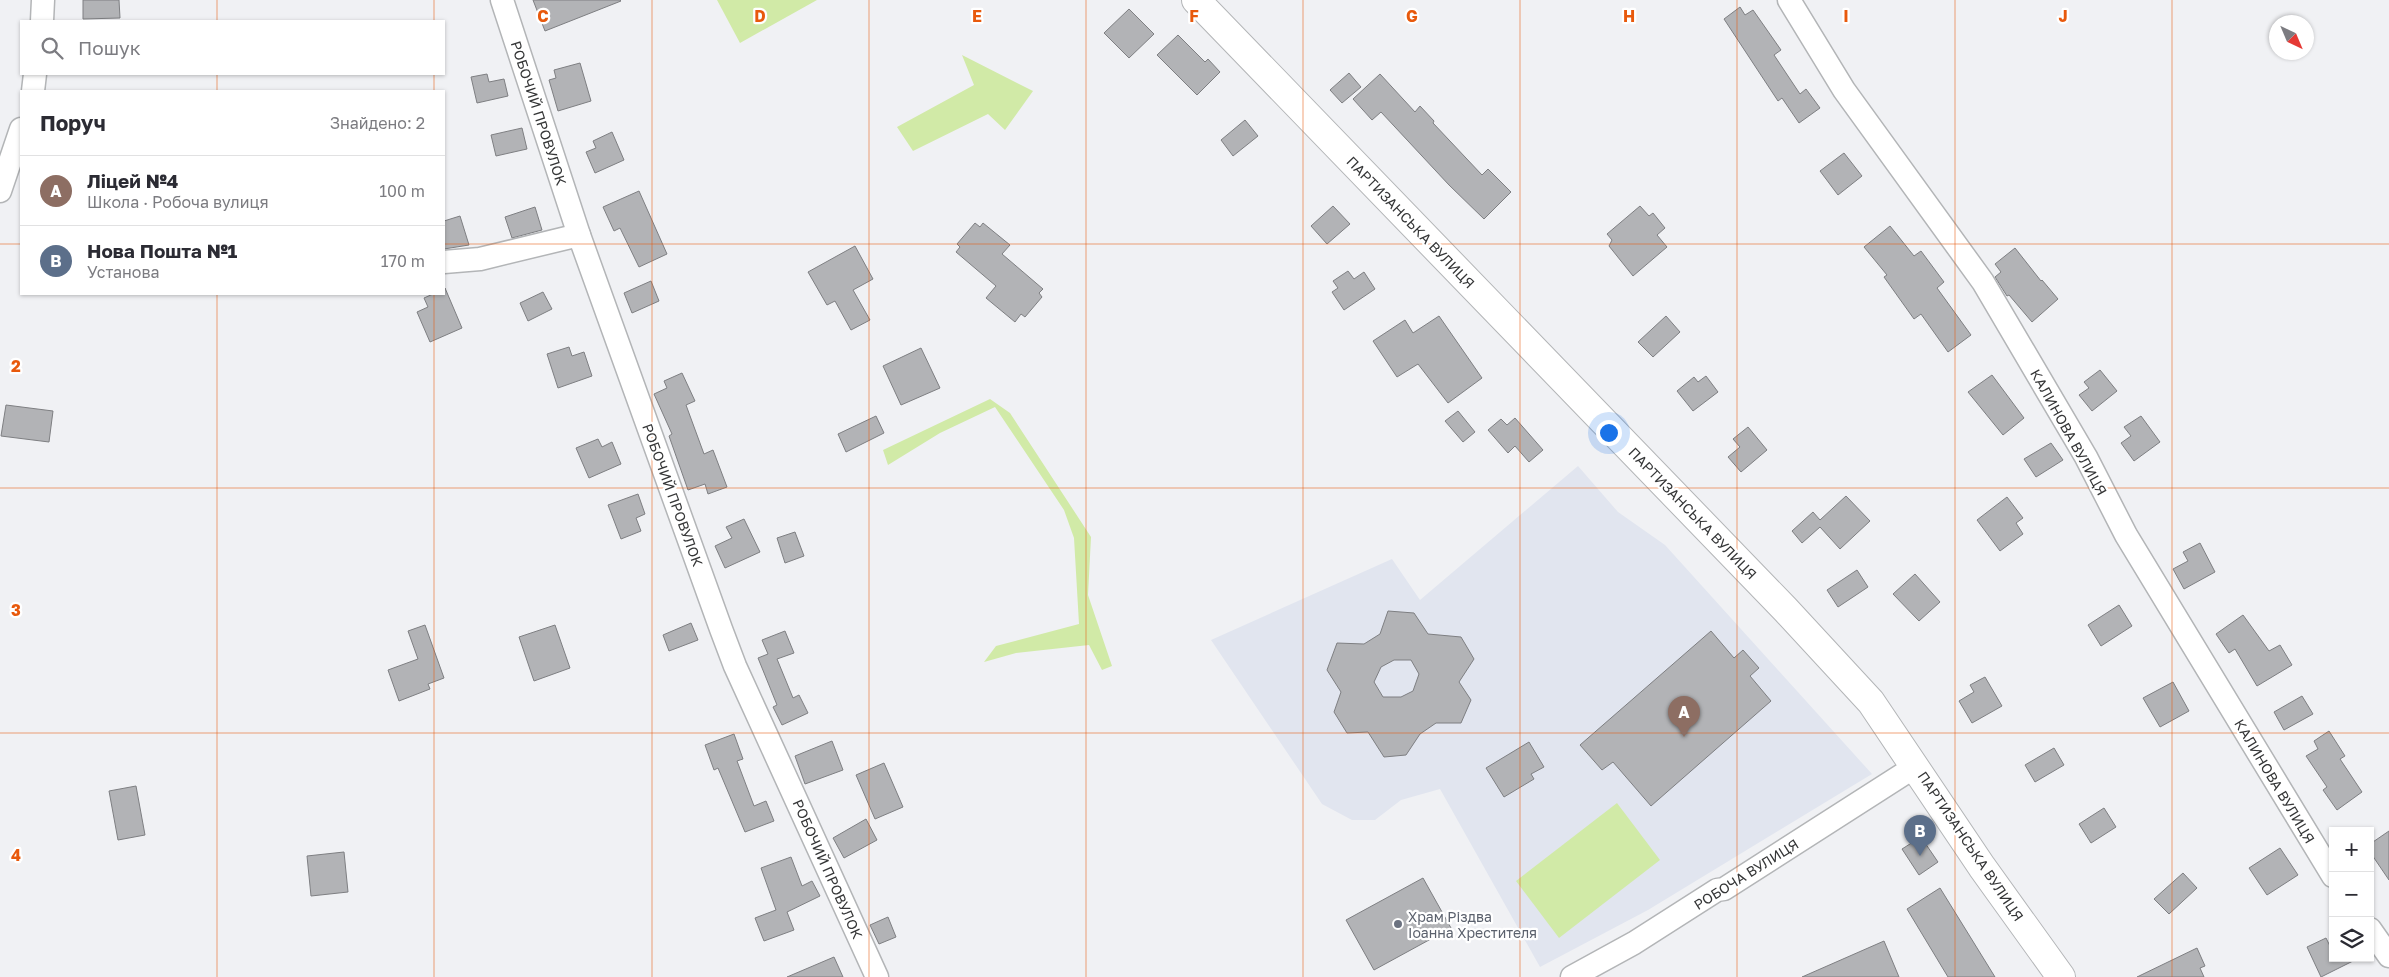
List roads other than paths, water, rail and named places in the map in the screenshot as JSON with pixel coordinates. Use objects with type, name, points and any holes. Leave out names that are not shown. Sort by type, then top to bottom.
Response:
[{"type":"main road","name":"ПАРТИЗАНСЬКА ВУЛИЦЯ","points":[[1196,0],[1785,609],[1871,702],[1916,766],[1982,867],[2062,977]]},
{"type":"street","points":[[42,20],[43,0]]},
{"type":"street","name":"РОБОЧИЙ ПРОВУЛОК","points":[[502,0],[578,235],[735,666],[877,977]]},
{"type":"street","name":"КАЛИНОВА ВУЛИЦЯ","points":[[1789,0],[1844,90],[1983,282],[2086,457],[2126,535],[2331,872]]},
{"type":"street","points":[[33,90],[35,75]]},
{"type":"street","points":[[0,191],[20,132]]},
{"type":"street","points":[[445,262],[480,259],[578,235]]},
{"type":"street","name":"РОБОЧА ВУЛИЦЯ","points":[[1572,977],[1634,943],[1717,890],[1724,889],[1916,766]]},
{"type":"street","points":[[2374,935],[2389,956]]},
{"type":"place","name":"Ліцей №4","points":[[1684,737]]},
{"type":"place","name":"Нова Пошта №1","points":[[1920,856]]},
{"type":"place","name":"Храм Різдва Іоанна Хрестителя","points":[[1398,924]]}]
